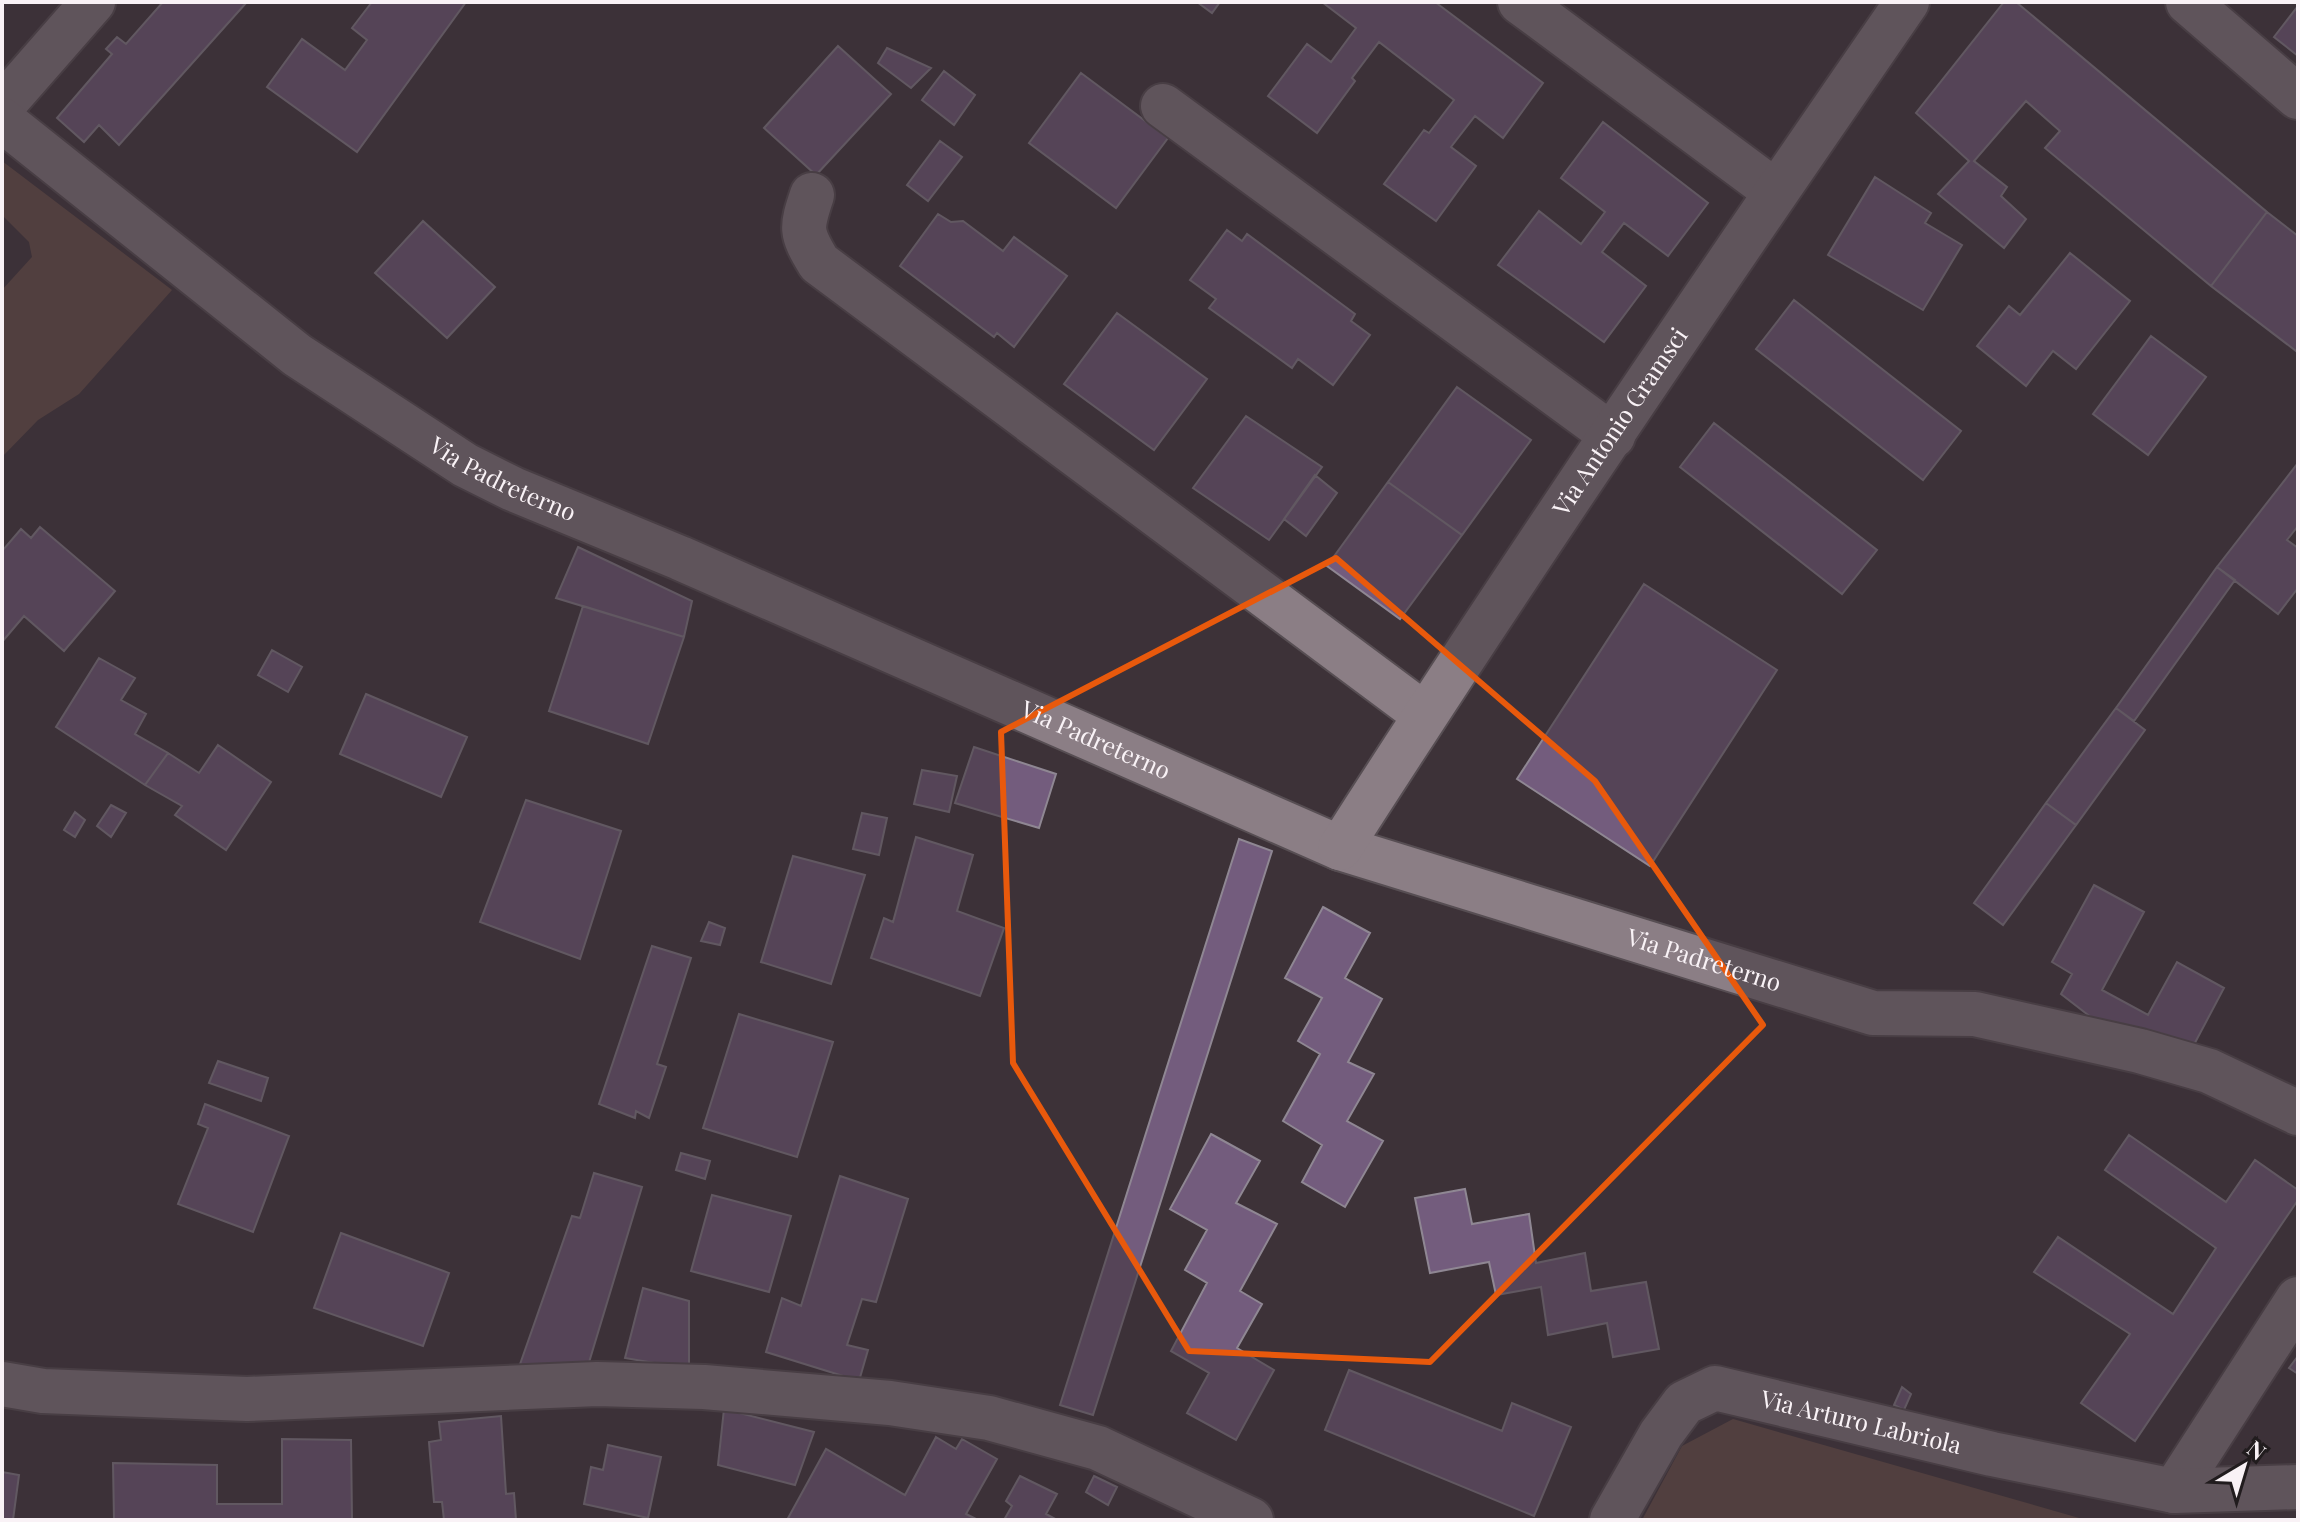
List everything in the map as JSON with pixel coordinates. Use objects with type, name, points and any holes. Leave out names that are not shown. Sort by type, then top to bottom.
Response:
[{"type":"street","points":[[2,106],[93,2]]},
{"type":"street","points":[[1520,2],[1776,192]]},
{"type":"street","name":"Via Antonio Gramsci","points":[[1340,848],[1425,715],[1907,2]]},
{"type":"street","points":[[2188,2],[2298,97]]},
{"type":"street","points":[[1163,106],[1613,436]]},
{"type":"street","name":"Via Padreterno","points":[[2,120],[297,355],[465,465],[513,489],[708,569],[1340,848],[1873,1013],[1975,1014],[2140,1051],[2209,1071],[2298,1113]]},
{"type":"street","points":[[812,195],[802,225],[808,245],[819,263],[1425,715]]},
{"type":"street","points":[[2174,1491],[2298,1299]]},
{"type":"street","points":[[2,1384],[43,1391],[247,1399],[597,1384],[704,1387],[890,1403],[989,1418],[1098,1448],[1251,1520]]},
{"type":"street","name":"Via Arturo Labriola","points":[[1612,1520],[1661,1434],[1684,1403],[1715,1388],[1992,1454],[2174,1491],[2298,1487]]},
{"type":"highlighted area","points":[[1336,558],[1595,781],[1763,1025],[1430,1362],[1189,1351],[1013,1063],[1001,732]]},
{"type":"shaded area","points":[[2,161],[172,290],[79,394],[38,420],[2,457],[2,290],[32,257],[29,242],[2,215]]},
{"type":"shaded area","points":[[1733,1419],[2086,1520],[1642,1520],[1682,1446]]},
{"type":"building","points":[[163,2],[247,2],[119,145],[99,125],[84,142],[57,118],[112,54],[106,49],[117,37],[126,44]]},
{"type":"building","points":[[372,2],[466,2],[357,152],[267,87],[302,39],[345,70],[367,40],[352,28]]},
{"type":"building","points":[[1197,2],[1220,2],[1212,13]]},
{"type":"building","points":[[1322,2],[1435,2],[1543,83],[1503,138],[1475,116],[1451,147],[1476,166],[1436,221],[1384,184],[1424,130],[1429,133],[1454,100],[1379,42],[1317,133],[1268,96],[1307,44],[1331,62],[1356,28]]},
{"type":"building","points":[[2004,2],[2016,2],[2267,212],[2211,286],[2045,148],[2060,131],[2026,101],[1974,161],[2007,187],[2001,196],[2026,219],[2004,248],[1938,194],[1969,161],[1916,113]]},
{"type":"building","points":[[2298,6],[2298,56],[2274,37]]},
{"type":"building","points":[[838,46],[891,94],[816,175],[764,128]]},
{"type":"building","points":[[887,48],[931,68],[911,88],[878,63]]},
{"type":"building","points":[[944,71],[975,95],[954,125],[922,100]]},
{"type":"building","points":[[1081,73],[1168,138],[1116,208],[1029,143]]},
{"type":"building","points":[[1603,122],[1708,203],[1668,256],[1624,223],[1602,252],[1646,286],[1604,342],[1498,265],[1539,211],[1581,244],[1605,212],[1561,178]]},
{"type":"building","points":[[940,141],[962,157],[928,201],[907,185]]},
{"type":"building","points":[[1875,177],[1931,213],[1925,223],[1962,245],[1923,310],[1828,255]]},
{"type":"building","points":[[2267,212],[2298,236],[2296,351],[2211,286]]},
{"type":"building","points":[[938,214],[951,222],[963,221],[1003,251],[1014,237],[1067,276],[1014,347],[997,333],[994,337],[900,266]]},
{"type":"building","points":[[423,221],[495,287],[447,338],[375,273]]},
{"type":"building","points":[[1227,230],[1242,241],[1247,234],[1355,314],[1351,321],[1370,335],[1333,385],[1298,359],[1292,368],[1209,308],[1216,299],[1190,280]]},
{"type":"building","points":[[2070,253],[2130,301],[2076,369],[2053,351],[2026,386],[1977,346],[2009,306],[2020,315]]},
{"type":"building","points":[[1794,300],[1961,431],[1923,480],[1756,349]]},
{"type":"building","points":[[1117,313],[1207,379],[1154,450],[1064,384]]},
{"type":"building","points":[[2151,336],[2206,377],[2148,455],[2093,414]]},
{"type":"building","points":[[1457,387],[1531,440],[1462,535],[1388,482]]},
{"type":"building","points":[[1246,416],[1322,467],[1269,540],[1193,488]]},
{"type":"building","points":[[1714,423],[1877,550],[1842,594],[1680,467]]},
{"type":"building","points":[[2298,463],[2298,526],[2287,540],[2298,548],[2298,588],[2278,614],[2217,567]]},
{"type":"building","points":[[1315,475],[1337,493],[1306,536],[1284,519]]},
{"type":"building","points":[[1388,482],[1462,535],[1400,619],[1327,566]]},
{"type":"building","points":[[40,527],[115,591],[64,651],[24,616],[2,642],[2,551],[21,529],[31,538]]},
{"type":"building","points":[[578,547],[692,601],[684,637],[556,598]]},
{"type":"building","points":[[2217,567],[2235,580],[2134,721],[2116,708]]},
{"type":"building","points":[[1644,584],[1777,670],[1650,866],[1517,779]]},
{"type":"building","points":[[583,606],[684,637],[648,744],[549,711]]},
{"type":"building","points":[[272,650],[302,667],[288,692],[258,675]]},
{"type":"building","points":[[99,658],[135,678],[121,700],[146,714],[135,734],[168,753],[145,785],[56,727]]},
{"type":"building","points":[[366,694],[467,737],[441,797],[340,754]]},
{"type":"building","points":[[2116,708],[2145,730],[2076,825],[2046,803]]},
{"type":"building","points":[[218,745],[271,782],[226,850],[175,815],[182,806],[145,785],[168,753],[199,773]]},
{"type":"building","points":[[974,747],[1056,774],[1039,828],[955,803]]},
{"type":"building","points":[[922,770],[957,776],[949,812],[914,804]]},
{"type":"building","points":[[526,800],[621,831],[580,959],[480,922]]},
{"type":"building","points":[[2046,803],[2076,825],[2003,925],[1974,903]]},
{"type":"building","points":[[111,805],[126,813],[111,837],[97,826]]},
{"type":"building","points":[[75,812],[85,820],[75,837],[64,830]]},
{"type":"building","points":[[862,813],[887,818],[879,855],[853,849]]},
{"type":"building","points":[[916,837],[973,855],[957,911],[1004,928],[980,996],[871,958],[884,918],[893,922]]},
{"type":"building","points":[[1239,839],[1272,851],[1093,1415],[1060,1405]]},
{"type":"building","points":[[793,856],[865,875],[831,984],[761,962]]},
{"type":"building","points":[[2094,885],[2144,912],[2102,990],[2148,1015],[2177,962],[2224,988],[2188,1056],[2092,1018],[2061,994],[2072,974],[2052,962]]},
{"type":"building","points":[[1323,907],[1370,933],[1345,978],[1382,999],[1348,1062],[1374,1074],[1347,1121],[1383,1141],[1345,1207],[1302,1182],[1322,1145],[1283,1121],[1320,1054],[1298,1041],[1322,998],[1285,978]]},
{"type":"building","points":[[709,922],[725,928],[720,945],[701,941]]},
{"type":"building","points":[[652,946],[691,958],[657,1064],[666,1067],[649,1118],[636,1111],[635,1118],[599,1104]]},
{"type":"building","points":[[739,1014],[833,1042],[797,1157],[703,1128]]},
{"type":"building","points":[[218,1061],[268,1078],[261,1101],[209,1083]]},
{"type":"building","points":[[205,1104],[289,1136],[253,1232],[178,1204],[208,1128],[198,1124]]},
{"type":"building","points":[[1211,1134],[1260,1161],[1236,1203],[1277,1224],[1240,1291],[1262,1304],[1237,1348],[1274,1370],[1236,1440],[1187,1413],[1209,1373],[1171,1351],[1207,1283],[1185,1270],[1207,1230],[1170,1209]]},
{"type":"building","points":[[2129,1135],[2226,1202],[2255,1160],[2298,1190],[2298,1200],[2135,1441],[2081,1403],[2130,1334],[2034,1272],[2058,1237],[2173,1314],[2216,1248],[2105,1170]]},
{"type":"building","points":[[681,1153],[710,1161],[705,1179],[676,1170]]},
{"type":"building","points":[[594,1173],[642,1187],[587,1369],[518,1370],[572,1216],[580,1218]]},
{"type":"building","points":[[840,1176],[908,1199],[876,1302],[862,1299],[847,1345],[868,1350],[859,1381],[766,1352],[782,1298],[801,1306]]},
{"type":"building","points":[[1465,1189],[1472,1224],[1529,1214],[1536,1263],[1585,1253],[1591,1291],[1646,1282],[1659,1349],[1613,1357],[1607,1323],[1548,1335],[1541,1287],[1496,1295],[1489,1262],[1430,1273],[1415,1198]]},
{"type":"building","points":[[712,1195],[791,1216],[769,1292],[691,1271]]},
{"type":"building","points":[[341,1233],[449,1273],[423,1346],[314,1308]]},
{"type":"building","points":[[643,1288],[689,1301],[689,1369],[625,1358]]},
{"type":"building","points":[[2298,1356],[2298,1374],[2289,1368]]},
{"type":"building","points":[[1349,1370],[1502,1431],[1512,1403],[1571,1427],[1534,1516],[1325,1430]]},
{"type":"building","points":[[1902,1387],[1911,1394],[1904,1410],[1894,1405]]},
{"type":"building","points":[[724,1409],[814,1432],[795,1485],[718,1465]]},
{"type":"building","points":[[501,1416],[506,1494],[514,1493],[516,1520],[444,1520],[442,1502],[434,1502],[429,1442],[441,1440],[439,1422]]},
{"type":"building","points":[[936,1437],[956,1449],[962,1439],[997,1459],[966,1514],[978,1520],[787,1520],[826,1449],[905,1495]]},
{"type":"building","points":[[282,1439],[351,1440],[352,1520],[114,1520],[113,1463],[217,1465],[217,1504],[282,1504]]},
{"type":"building","points":[[608,1445],[661,1457],[648,1518],[584,1504],[591,1467],[603,1470]]},
{"type":"building","points":[[2,1472],[19,1475],[13,1520],[2,1520]]},
{"type":"building","points":[[1020,1476],[1057,1494],[1046,1514],[1057,1520],[1004,1520],[1012,1506],[1006,1501]]},
{"type":"building","points":[[1094,1476],[1117,1487],[1108,1505],[1086,1492]]}]
